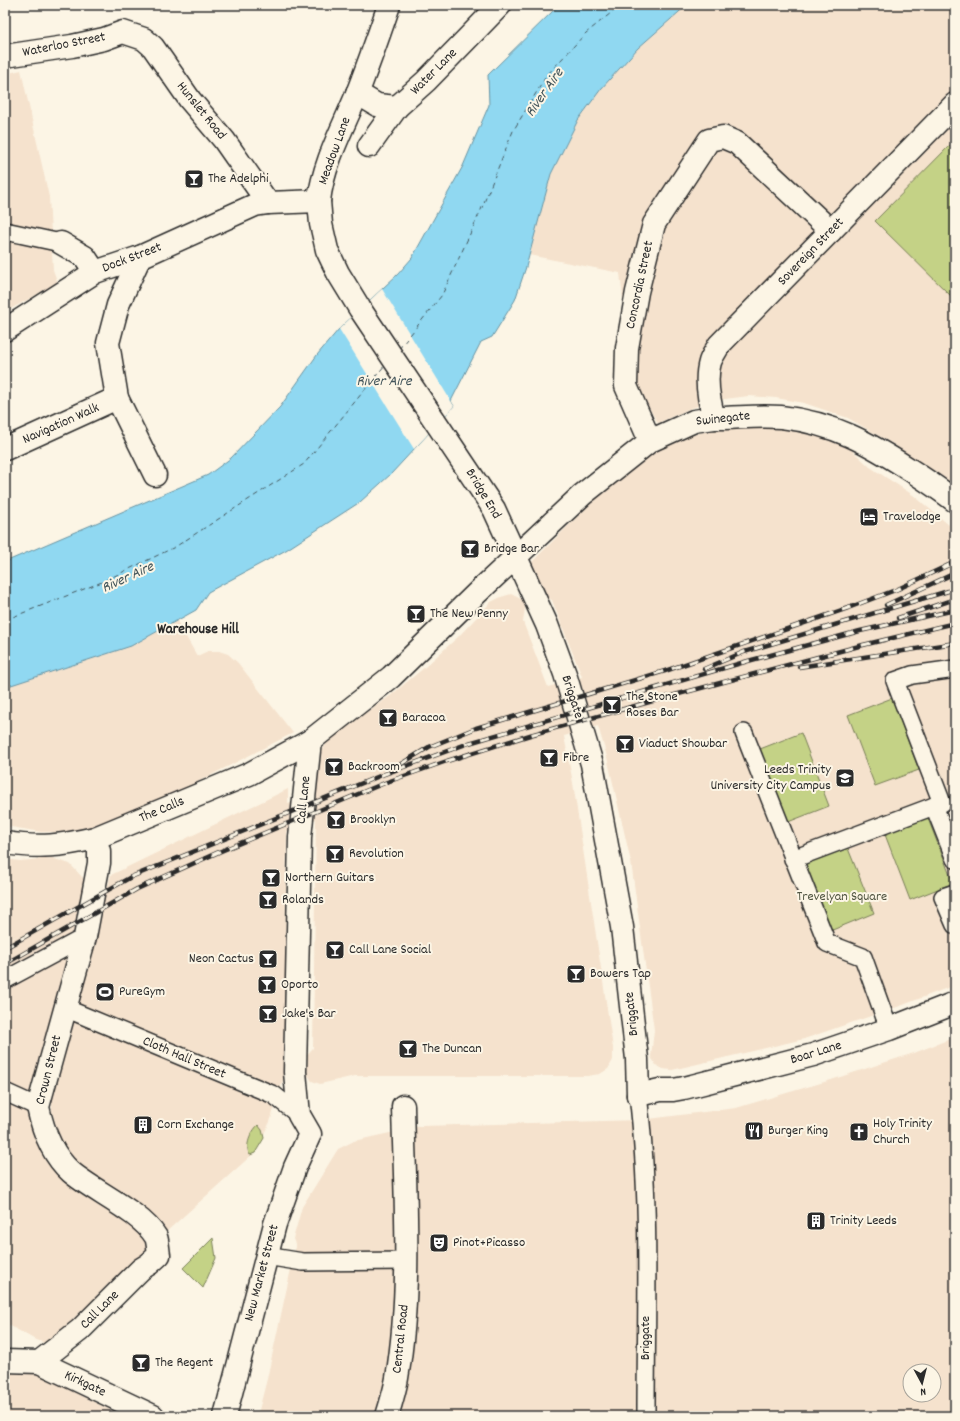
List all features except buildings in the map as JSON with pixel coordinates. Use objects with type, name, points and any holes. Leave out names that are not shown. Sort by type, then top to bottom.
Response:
[{"type":"street","name":"Meadow Lane","points":[[389,5],[321,188],[321,224],[327,250],[353,297],[443,434]]},
{"type":"street","name":"Water Lane","points":[[357,93],[377,104],[398,107],[426,81],[500,5]]},
{"type":"street","name":"Hunslet Road","points":[[123,32],[144,39],[153,47],[190,100],[228,146],[268,203]]},
{"type":"street","name":"Waterloo Street","points":[[5,56],[72,46],[104,39],[123,32]]},
{"type":"street","name":"Sovereign Street","points":[[714,418],[711,408],[708,376],[710,361],[719,345],[955,104]]},
{"type":"street","points":[[369,146],[398,107]]},
{"type":"street","name":"Concordia Street","points":[[650,441],[626,386],[627,348],[637,292],[654,224],[708,131],[737,143],[831,232]]},
{"type":"street","name":"Dock Street","points":[[5,330],[95,272],[140,257],[255,205],[320,201]]},
{"type":"street","points":[[5,231],[61,243],[86,257],[95,272]]},
{"type":"street","name":"Navigation Walk","points":[[140,257],[118,306],[108,343],[117,398],[155,475]]},
{"type":"street","name":"Navigation Walk","points":[[5,449],[117,398]]},
{"type":"street","name":"Swinegate","points":[[517,557],[582,496],[650,441],[694,421],[714,418],[756,416],[781,417],[807,421],[836,429],[875,446],[955,501]]},
{"type":"street","name":"Bridge End","points":[[443,434],[494,509],[517,557]]},
{"type":"street","points":[[310,741],[391,677],[403,663],[517,557]]},
{"type":"street","name":"Briggate","points":[[517,557],[547,625],[565,674],[592,764],[622,927],[637,1059],[638,1095],[643,1144],[646,1256],[646,1416]]},
{"type":"street","points":[[793,859],[862,831],[942,803],[895,681],[912,675],[950,670]]},
{"type":"street","points":[[744,733],[827,943],[863,957],[889,1029]]},
{"type":"street","name":"The Calls","points":[[5,843],[44,847],[70,844],[95,838],[249,774],[310,741]]},
{"type":"street","name":"Call Lane","points":[[304,1124],[295,1072],[300,837],[310,741]]},
{"type":"street","points":[[934,806],[955,859]]},
{"type":"street","name":"Crown Street","points":[[95,838],[99,851],[99,863],[85,937],[38,1107],[42,1126],[54,1151],[71,1172],[140,1220],[156,1238],[159,1256]]},
{"type":"street","points":[[955,893],[943,897],[955,925]]},
{"type":"street","points":[[5,980],[85,937]]},
{"type":"street","name":"Boar Lane","points":[[638,1095],[660,1090],[673,1090],[813,1055],[889,1029],[955,1003]]},
{"type":"street","name":"Cloth Hall Street","points":[[65,1008],[274,1095],[304,1124]]},
{"type":"street","points":[[5,1092],[38,1107]]},
{"type":"street","name":"Central Road","points":[[388,1416],[397,1378],[404,1320],[407,1261],[403,1106]]},
{"type":"street","name":"New Market Street","points":[[225,1416],[266,1256],[295,1167],[304,1124]]},
{"type":"street","name":"Call Lane","points":[[39,1362],[80,1330],[141,1269],[159,1256]]},
{"type":"street","points":[[266,1256],[303,1262],[407,1261]]},
{"type":"street","points":[[5,1361],[39,1362]]},
{"type":"street","name":"Kirkgate","points":[[39,1362],[153,1416]]},
{"type":"shaded area","points":[[687,5],[955,5],[955,489],[893,444],[848,418],[804,403],[776,398],[749,396],[725,399],[691,408],[658,423],[645,401],[633,386],[620,273],[529,255],[551,174],[578,120],[601,89],[638,48]]},
{"type":"shaded area","points":[[21,70],[49,197],[53,270],[58,283],[5,312],[5,74]]},
{"type":"shaded area","points":[[754,425],[816,433],[841,440],[870,467],[913,495],[955,530],[955,985],[903,1005],[804,1039],[672,1070],[663,1069],[656,1065],[651,1057],[654,1030],[631,862],[607,757],[598,726],[564,736],[573,783],[613,1048],[613,1060],[608,1069],[600,1074],[587,1076],[355,1076],[320,1084],[312,1081],[305,1071],[305,1057],[313,1048],[316,819],[287,830],[285,956],[287,1036],[283,1080],[270,1122],[254,1153],[166,1232],[153,1228],[84,1172],[67,1153],[57,1131],[52,1111],[52,1096],[99,922],[73,937],[33,1093],[34,1129],[124,1216],[148,1243],[146,1252],[74,1318],[58,1338],[47,1344],[32,1338],[5,1323],[5,943],[19,935],[5,942],[5,859],[20,861],[52,858],[70,864],[83,878],[87,897],[108,886],[111,875],[288,789],[288,803],[316,792],[317,755],[329,741],[341,730],[390,696],[425,667],[459,636],[491,602],[501,597],[511,594],[523,600],[525,608],[523,622],[548,687],[582,677],[552,600],[541,595],[531,563],[609,485],[646,456],[684,437],[712,430]]},
{"type":"shaded area","points":[[177,621],[197,656],[208,651],[219,651],[228,654],[238,663],[293,733],[137,813],[89,830],[41,832],[5,826],[5,687],[131,646]]},
{"type":"shaded area","points":[[955,1037],[955,1416],[252,1416],[259,1410],[267,1379],[296,1246],[293,1239],[302,1207],[338,1149],[354,1141],[421,1126],[641,1120],[736,1108],[831,1080],[914,1053]]},
{"type":"shaded area","points":[[30,1369],[122,1416],[5,1416],[5,1371]]},
{"type":"green space","points":[[955,140],[955,300],[875,221]]},
{"type":"green space","points":[[892,698],[919,770],[875,786],[848,715]]},
{"type":"green space","points":[[801,733],[829,806],[788,822],[760,749]]},
{"type":"green space","name":"Trevelyan Square","points":[[927,816],[953,883],[910,900],[884,832]]},
{"type":"green space","name":"Trevelyan Square","points":[[847,846],[874,913],[830,931],[804,863]]},
{"type":"green space","points":[[258,1125],[262,1130],[264,1138],[255,1153],[250,1155],[248,1151],[249,1139]]},
{"type":"green space","points":[[213,1238],[216,1258],[203,1288],[183,1268]]},
{"type":"water","name":"River Aire","points":[[559,5],[687,5],[638,48],[601,89],[578,120],[551,174],[526,267],[515,300],[492,337],[481,342],[451,401],[454,406],[391,474],[360,502],[286,550],[208,592],[196,610],[131,646],[5,687],[5,562],[208,475],[231,458],[280,407],[317,355],[339,329],[398,274],[412,258],[463,166],[489,105],[488,75]]},
{"type":"pier","points":[[382,289],[454,406],[414,449],[339,329]]},
{"type":"ferry route","points":[[399,349],[442,295],[481,210],[513,131],[547,75],[586,33],[621,5]]},
{"type":"ferry route","points":[[5,620],[102,582],[175,547],[304,464],[385,365]]},
{"type":"railway","points":[[401,764],[429,747],[476,728],[665,671],[848,608],[898,589],[955,562]]},
{"type":"railway","points":[[886,605],[955,573]]},
{"type":"railway","points":[[704,669],[744,652],[955,589]]},
{"type":"railway","points":[[898,618],[955,599]]},
{"type":"railway","points":[[5,948],[131,877],[382,775],[469,743],[748,661],[860,631],[955,610]]},
{"type":"railway","points":[[5,964],[137,889],[221,851],[387,782],[447,761],[530,735],[863,645],[955,623]]},
{"type":"railway","points":[[799,667],[955,643]]},
{"type":"place","name":"The Adelphi","points":[[194,179]]},
{"type":"place","name":"Travelodge","points":[[869,517]]},
{"type":"place","name":"Bridge Bar","points":[[470,549]]},
{"type":"place","name":"The New Penny","points":[[416,614]]},
{"type":"place","name":"The Stone Roses Bar","points":[[612,705]]},
{"type":"place","name":"Baracoa","points":[[388,718]]},
{"type":"place","name":"Viaduct Showbar","points":[[625,744]]},
{"type":"place","name":"Fibre","points":[[549,758]]},
{"type":"place","name":"Backroom","points":[[334,767]]},
{"type":"place","name":"Leeds Trinity University City Campus","points":[[845,778]]},
{"type":"place","name":"Brooklyn","points":[[336,820]]},
{"type":"place","name":"Revolution","points":[[335,854]]},
{"type":"place","name":"Northern Guitars","points":[[271,878]]},
{"type":"place","name":"Rolands","points":[[268,900]]},
{"type":"place","name":"Call Lane Social","points":[[335,950]]},
{"type":"place","name":"Neon Cactus","points":[[268,959]]},
{"type":"place","name":"Bowers Tap","points":[[576,974]]},
{"type":"place","name":"Oporto","points":[[267,985]]},
{"type":"place","name":"PureGym","points":[[105,992]]},
{"type":"place","name":"Jake's Bar","points":[[268,1014]]},
{"type":"place","name":"The Duncan","points":[[408,1049]]},
{"type":"place","name":"Corn Exchange","points":[[143,1125]]},
{"type":"place","name":"Burger King","points":[[754,1131]]},
{"type":"place","name":"Holy Trinity Church","points":[[859,1132]]},
{"type":"place","name":"Trinity Leeds","points":[[816,1221]]},
{"type":"place","name":"Pinot+Picasso","points":[[439,1243]]},
{"type":"place","name":"The Regent","points":[[141,1363]]},
{"type":"district","name":"Warehouse Hill","points":[[198,630]]}]
